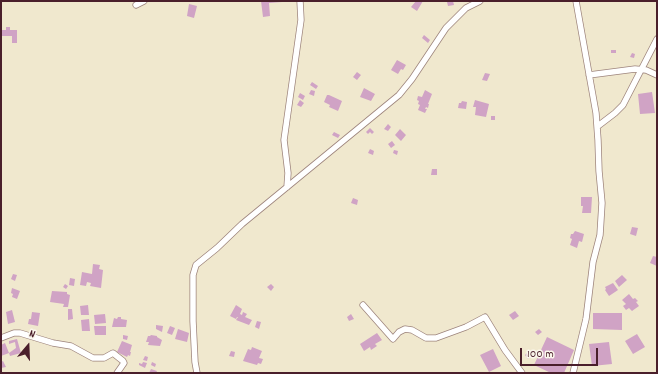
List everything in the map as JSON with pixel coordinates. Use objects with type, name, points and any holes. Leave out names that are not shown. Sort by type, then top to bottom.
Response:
[{"type":"street","points":[[136,5],[144,1]]},
{"type":"street","points":[[287,187],[288,173],[284,140],[301,20],[299,5],[300,1]]},
{"type":"street","points":[[197,373],[193,321],[193,275],[194,269],[199,262],[217,248],[242,224],[399,95],[412,79],[446,28],[466,8],[480,1]]},
{"type":"street","points":[[573,373],[586,319],[593,262],[600,235],[602,203],[598,171],[598,126],[576,1]]},
{"type":"street","points":[[598,126],[623,105],[657,39]]},
{"type":"street","points":[[589,75],[641,69],[657,75]]},
{"type":"street","points":[[363,305],[393,339],[399,332],[405,330],[412,330],[426,338],[436,338],[466,327],[485,317],[505,350],[522,373]]},
{"type":"street","points":[[1,338],[14,333],[20,333],[53,343],[71,346],[93,358],[104,358],[113,353],[124,363],[117,373]]},
{"type":"building","points":[[261,1],[282,2],[269,3],[270,16],[263,17]]},
{"type":"building","points":[[416,1],[423,1],[417,11],[411,7]]},
{"type":"building","points":[[453,1],[454,5],[448,6],[447,2]]},
{"type":"building","points":[[189,4],[197,6],[194,18],[187,16]]},
{"type":"building","points":[[6,27],[10,27],[10,30],[17,30],[17,43],[12,43],[12,36],[2,36],[2,30],[6,30]]},
{"type":"building","points":[[424,35],[430,40],[428,43],[422,38]]},
{"type":"building","points":[[611,50],[616,50],[616,53],[611,53]]},
{"type":"building","points":[[632,53],[635,54],[634,58],[630,57]]},
{"type":"building","points":[[397,60],[406,65],[398,74],[391,70]]},
{"type":"building","points":[[357,72],[361,75],[357,80],[353,77]]},
{"type":"building","points":[[485,73],[490,74],[487,81],[482,80]]},
{"type":"building","points":[[312,82],[318,86],[316,89],[310,85]]},
{"type":"building","points":[[364,88],[375,94],[371,101],[360,97]]},
{"type":"building","points":[[311,90],[315,91],[314,96],[309,94]]},
{"type":"building","points":[[425,90],[432,94],[428,108],[426,107],[425,109],[427,109],[425,113],[418,110],[420,105],[418,104],[419,101],[417,100],[418,96],[422,97]]},
{"type":"building","points":[[652,92],[655,113],[640,114],[638,94]]},
{"type":"building","points":[[300,93],[305,96],[303,100],[298,97]]},
{"type":"building","points":[[327,95],[342,101],[338,111],[329,107],[330,105],[324,102]]},
{"type":"building","points":[[300,100],[304,103],[301,107],[297,105]]},
{"type":"building","points":[[475,100],[489,104],[486,117],[475,115],[476,107],[473,107]]},
{"type":"building","points":[[462,101],[467,102],[466,109],[458,108],[459,103]]},
{"type":"building","points":[[491,116],[495,116],[495,120],[491,120]]},
{"type":"building","points":[[388,124],[391,127],[388,131],[384,129]]},
{"type":"building","points":[[370,128],[374,132],[372,134],[370,132],[368,134],[366,132]]},
{"type":"building","points":[[400,129],[406,135],[401,141],[395,135]]},
{"type":"building","points":[[334,132],[340,135],[338,138],[332,135]]},
{"type":"building","points":[[392,141],[395,145],[391,148],[388,144]]},
{"type":"building","points":[[370,149],[374,151],[373,155],[368,153]]},
{"type":"building","points":[[394,150],[398,151],[397,155],[393,153]]},
{"type":"building","points":[[432,169],[437,169],[437,175],[431,175]]},
{"type":"building","points":[[581,197],[592,197],[591,213],[582,213],[583,206],[581,206]]},
{"type":"building","points":[[353,198],[358,200],[357,205],[351,203]]},
{"type":"building","points":[[632,227],[638,228],[636,236],[630,234]]},
{"type":"building","points":[[575,231],[584,234],[582,242],[579,241],[577,248],[570,245],[572,239],[570,238],[571,234]]},
{"type":"building","points":[[653,256],[657,257],[657,266],[650,263]]},
{"type":"building","points":[[93,264],[100,265],[99,269],[103,270],[101,288],[90,286],[91,283],[87,282],[86,286],[80,285],[82,272],[92,274]]},
{"type":"building","points":[[13,274],[17,275],[15,281],[11,279]]},
{"type":"building","points":[[622,275],[627,280],[619,287],[615,281]]},
{"type":"building","points":[[70,278],[75,279],[74,286],[69,285]]},
{"type":"building","points":[[613,283],[618,290],[609,296],[605,290],[605,287]]},
{"type":"building","points":[[65,284],[68,286],[66,289],[63,287]]},
{"type":"building","points":[[271,284],[274,287],[271,291],[267,287]]},
{"type":"building","points":[[12,288],[20,291],[17,299],[12,297]]},
{"type":"building","points":[[52,291],[67,292],[67,294],[70,295],[68,307],[63,307],[64,304],[50,302]]},
{"type":"building","points":[[629,294],[633,299],[635,298],[638,301],[636,302],[639,306],[632,311],[629,308],[626,310],[623,306],[626,304],[622,300]]},
{"type":"building","points":[[88,305],[89,315],[81,315],[80,306]]},
{"type":"building","points":[[236,305],[242,309],[240,314],[242,315],[243,312],[247,314],[245,317],[252,320],[249,325],[236,320],[238,317],[236,319],[230,316]]},
{"type":"building","points":[[68,309],[72,309],[73,319],[68,320]]},
{"type":"building","points":[[12,310],[15,322],[8,324],[6,312]]},
{"type":"building","points":[[515,311],[519,316],[513,320],[509,315]]},
{"type":"building","points":[[32,312],[40,313],[38,326],[28,324],[29,319],[31,319]]},
{"type":"building","points":[[593,313],[622,313],[622,330],[593,329]]},
{"type":"building","points":[[105,314],[106,323],[95,324],[94,315]]},
{"type":"building","points":[[351,314],[354,319],[349,321],[347,317]]},
{"type":"building","points":[[118,317],[127,320],[126,327],[112,327],[114,318],[117,319]]},
{"type":"building","points":[[89,319],[90,331],[82,331],[81,320]]},
{"type":"building","points":[[257,321],[261,322],[259,329],[255,327]]},
{"type":"building","points":[[156,325],[163,326],[162,332],[156,329]]},
{"type":"building","points":[[94,326],[106,326],[106,335],[95,335]]},
{"type":"building","points":[[170,326],[175,328],[172,335],[167,333]]},
{"type":"building","points":[[178,329],[189,333],[187,342],[175,339]]},
{"type":"building","points":[[539,329],[542,332],[538,335],[535,332]]},
{"type":"building","points":[[377,333],[382,340],[375,344],[377,346],[371,350],[370,347],[364,351],[360,344]]},
{"type":"building","points":[[637,334],[645,347],[633,354],[625,341]]},
{"type":"building","points":[[123,335],[128,336],[127,340],[123,339]]},
{"type":"building","points":[[148,336],[157,336],[162,340],[160,346],[148,345],[149,342],[146,342]]},
{"type":"building","points":[[547,337],[574,350],[564,373],[551,373],[534,365]]},
{"type":"building","points":[[17,339],[21,353],[10,356],[9,353],[16,348],[15,342],[9,344],[9,341]]},
{"type":"building","points":[[122,341],[132,345],[130,356],[128,355],[127,357],[117,352]]},
{"type":"building","points":[[609,342],[612,364],[592,366],[589,344]]},
{"type":"building","points":[[5,343],[9,353],[1,356],[1,345]]},
{"type":"building","points":[[252,347],[262,351],[259,358],[263,359],[261,364],[258,363],[257,365],[243,361],[248,349],[251,350]]},
{"type":"building","points":[[493,349],[501,366],[489,372],[480,355]]},
{"type":"building","points":[[231,351],[235,352],[234,357],[229,356]]},
{"type":"building","points":[[529,351],[532,355],[528,359],[525,355]]},
{"type":"building","points":[[145,356],[148,357],[147,361],[143,360]]},
{"type":"building","points":[[3,361],[6,367],[1,368],[1,362]]},
{"type":"building","points":[[143,362],[147,363],[145,368],[139,365],[139,363],[142,364]]},
{"type":"building","points":[[152,362],[156,364],[155,367],[151,365]]},
{"type":"building","points":[[151,369],[157,371],[156,373],[149,373]]}]
